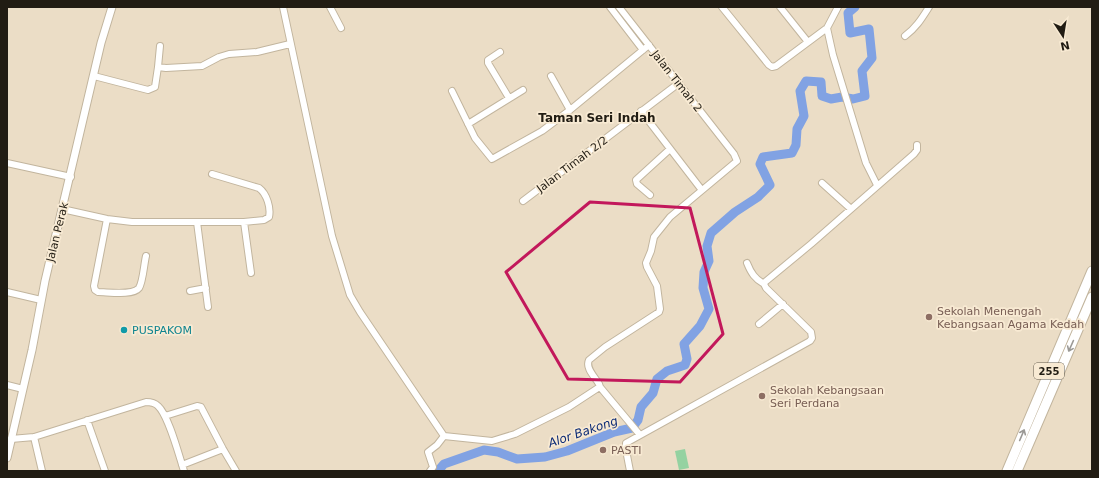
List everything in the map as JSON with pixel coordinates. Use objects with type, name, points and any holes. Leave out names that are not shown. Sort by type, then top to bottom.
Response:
[{"type":"main road","name":"255","points":[[1007,471],[1092,271]]},
{"type":"main road","name":"255","points":[[1017,471],[1092,297]]},
{"type":"street","name":"Jalan Perak","points":[[7,458],[62,209],[71,177],[101,44],[112,7]]},
{"type":"street","points":[[283,7],[332,236],[350,295],[444,436],[492,441],[515,434],[569,407],[600,387]]},
{"type":"street","points":[[330,7],[341,28]]},
{"type":"street","points":[[610,7],[643,50]]},
{"type":"street","name":"Jalan Timah 2","points":[[619,7],[734,154],[737,161],[735,164],[702,189]]},
{"type":"street","points":[[722,7],[772,67],[776,66],[827,28],[838,7]]},
{"type":"street","points":[[780,7],[808,42]]},
{"type":"street","points":[[905,36],[913,30],[929,7]]},
{"type":"street","points":[[827,28],[833,55],[866,163],[877,185]]},
{"type":"street","points":[[158,67],[202,66],[219,57],[229,54],[258,52],[290,44]]},
{"type":"street","points":[[452,91],[475,138],[492,160],[538,133],[570,110],[649,45]]},
{"type":"street","points":[[94,76],[148,90],[155,87],[160,46]]},
{"type":"street","points":[[500,52],[488,60],[488,63],[509,98]]},
{"type":"street","points":[[551,76],[570,110]]},
{"type":"street","name":"Jalan Timah 2/2","points":[[523,201],[679,83]]},
{"type":"street","points":[[468,124],[523,90]]},
{"type":"street","points":[[638,433],[600,387],[587,363],[605,347],[659,312],[660,309],[657,286],[646,263],[651,251],[654,237],[670,217],[702,189],[641,111]]},
{"type":"street","points":[[764,284],[914,154],[917,150],[917,145]]},
{"type":"street","points":[[650,195],[636,184],[636,180],[670,149]]},
{"type":"street","points":[[7,163],[71,177]]},
{"type":"street","points":[[62,209],[107,219],[132,222],[244,222],[264,220],[269,217],[265,194],[262,190],[255,186],[212,174]]},
{"type":"street","points":[[822,183],[851,209]]},
{"type":"street","points":[[107,219],[94,286],[96,291],[130,293],[136,291],[140,286],[146,256]]},
{"type":"street","points":[[197,222],[208,307]]},
{"type":"street","points":[[244,222],[250,270],[252,273]]},
{"type":"street","points":[[630,471],[625,446],[626,443],[638,433],[810,341],[812,338],[811,332],[766,288],[764,284],[751,274],[747,263]]},
{"type":"street","points":[[190,291],[206,288]]},
{"type":"street","points":[[7,292],[41,300]]},
{"type":"street","points":[[759,324],[783,304]]},
{"type":"street","points":[[7,385],[22,389]]},
{"type":"street","points":[[12,439],[34,437],[146,402],[151,402],[158,406],[165,416],[183,468],[223,449]]},
{"type":"street","points":[[165,416],[199,406],[201,407],[236,471]]},
{"type":"street","points":[[87,420],[104,471]]},
{"type":"street","points":[[430,471],[433,467],[428,452],[437,445],[444,436]]},
{"type":"street","points":[[34,437],[42,471]]},
{"type":"highlighted area","points":[[590,202],[690,208],[723,334],[680,382],[568,379],[506,272]]},
{"type":"green space","points":[[685,449],[689,468],[679,470],[675,451]]},
{"type":"waterway","name":"Alor Bakong","points":[[438,471],[444,464],[484,450],[498,452],[517,459],[545,457],[567,451],[614,432],[632,428],[638,420],[641,407],[653,393],[657,379],[667,371],[685,365],[687,359],[684,344],[700,326],[709,309],[703,288],[704,272],[709,261],[707,246],[711,233],[735,212],[758,197],[770,185],[760,164],[763,157],[792,153],[796,145],[797,129],[804,116],[800,91],[806,81],[821,82],[822,96],[831,99],[842,97],[853,99],[865,96],[862,71],[872,58],[869,29],[850,33],[848,13],[855,7]]},
{"type":"place","name":"Sekolah Menengah Kebangsaan Agama Kedah","points":[[929,317]]},
{"type":"place","name":"PUSPAKOM","points":[[124,330]]},
{"type":"place","name":"Sekolah Kebangsaan Seri Perdana","points":[[762,396]]},
{"type":"place","name":"PASTI","points":[[603,450]]},
{"type":"district","name":"Taman Seri Indah","points":[[597,118]]}]
